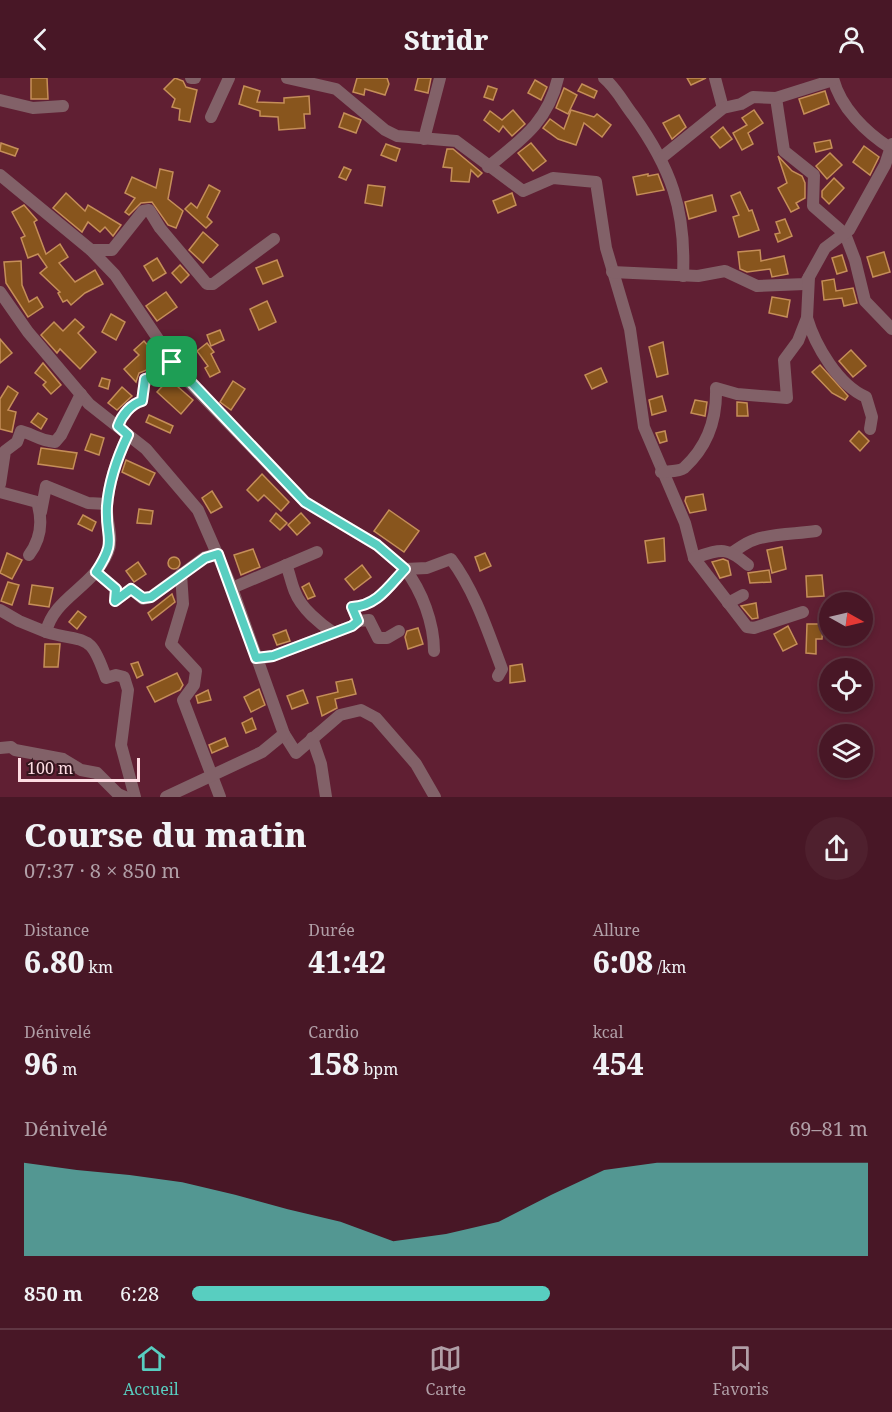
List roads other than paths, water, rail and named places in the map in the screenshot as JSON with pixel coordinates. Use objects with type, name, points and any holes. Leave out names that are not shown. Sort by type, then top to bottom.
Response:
[{"type":"street","points":[[211,117],[229,78]]},
{"type":"street","points":[[287,78],[336,89],[392,134],[456,141],[488,167],[526,192],[556,178],[596,182],[612,272],[630,329],[641,418],[661,472],[685,523],[694,558],[741,623],[750,628],[803,612]]},
{"type":"street","points":[[424,139],[440,78]]},
{"type":"street","points":[[488,167],[534,130],[549,103],[558,78]]},
{"type":"street","points":[[604,78],[651,139],[673,187],[684,241],[683,276]]},
{"type":"street","points":[[715,78],[723,108]]},
{"type":"street","points":[[612,272],[683,276],[726,271],[763,287],[805,284],[825,248],[845,234],[885,165],[891,147],[851,114],[841,102],[833,79],[776,98],[753,97],[741,104],[723,108],[661,158]]},
{"type":"street","points":[[776,98],[784,151],[814,175],[813,207],[845,234],[855,260],[865,301],[892,329]]},
{"type":"street","points":[[0,100],[33,108],[63,106]]},
{"type":"street","points":[[0,175],[91,250],[127,290],[172,362],[305,502],[377,545],[405,569],[419,587],[429,624],[434,631],[434,651]]},
{"type":"street","points":[[91,250],[112,250],[143,211],[148,210],[160,228],[207,284],[213,284],[274,239]]},
{"type":"street","points":[[661,472],[684,468],[703,448],[713,422],[716,388],[737,394],[787,398],[784,360],[801,335],[807,318],[808,277]]},
{"type":"street","points":[[0,292],[28,332],[81,394],[99,412],[146,449],[198,510],[232,588],[284,734],[296,753],[340,715],[361,710],[376,718],[416,764],[435,797]]},
{"type":"street","points":[[807,318],[814,339],[828,363],[858,393],[866,397],[872,417],[870,429]]},
{"type":"street","points":[[118,426],[121,418],[134,403],[142,401],[145,379],[160,375],[172,362]]},
{"type":"street","points":[[0,484],[4,451],[17,442],[21,431],[31,433],[38,440],[55,442],[61,435],[81,394]]},
{"type":"street","points":[[46,632],[57,606],[82,589],[96,572],[109,549],[107,504],[116,460],[128,435]]},
{"type":"street","points":[[29,555],[38,543],[40,515],[46,486],[88,503],[107,504]]},
{"type":"street","points":[[0,492],[37,502],[40,515]]},
{"type":"street","points":[[733,552],[754,539],[779,537],[790,532],[800,534],[816,531]]},
{"type":"street","points":[[694,558],[719,550],[733,552],[748,565]]},
{"type":"street","points":[[232,588],[317,552]]},
{"type":"street","points":[[96,572],[116,589],[115,601],[131,589],[143,598],[151,597],[205,558],[218,554]]},
{"type":"street","points":[[358,621],[352,607],[365,607],[377,599],[405,569],[427,568],[451,559],[462,573],[483,619],[502,669],[498,676]]},
{"type":"street","points":[[286,565],[293,579],[295,592],[303,605],[320,624],[334,633]]},
{"type":"street","points":[[181,574],[183,604],[171,644],[196,671],[194,685],[183,700],[220,797]]},
{"type":"street","points":[[728,603],[743,595]]},
{"type":"street","points":[[0,610],[46,632],[80,638],[96,649],[106,678],[116,675],[124,677],[128,690],[121,746],[135,797]]},
{"type":"street","points":[[256,658],[273,656],[352,626],[358,621],[369,620],[378,638],[387,638],[399,632]]},
{"type":"street","points":[[166,797],[262,752],[284,734]]},
{"type":"street","points":[[312,738],[321,764],[326,797]]},
{"type":"street","points":[[0,748],[11,747],[15,750],[63,759],[81,770],[97,773],[118,794],[125,797]]}]
